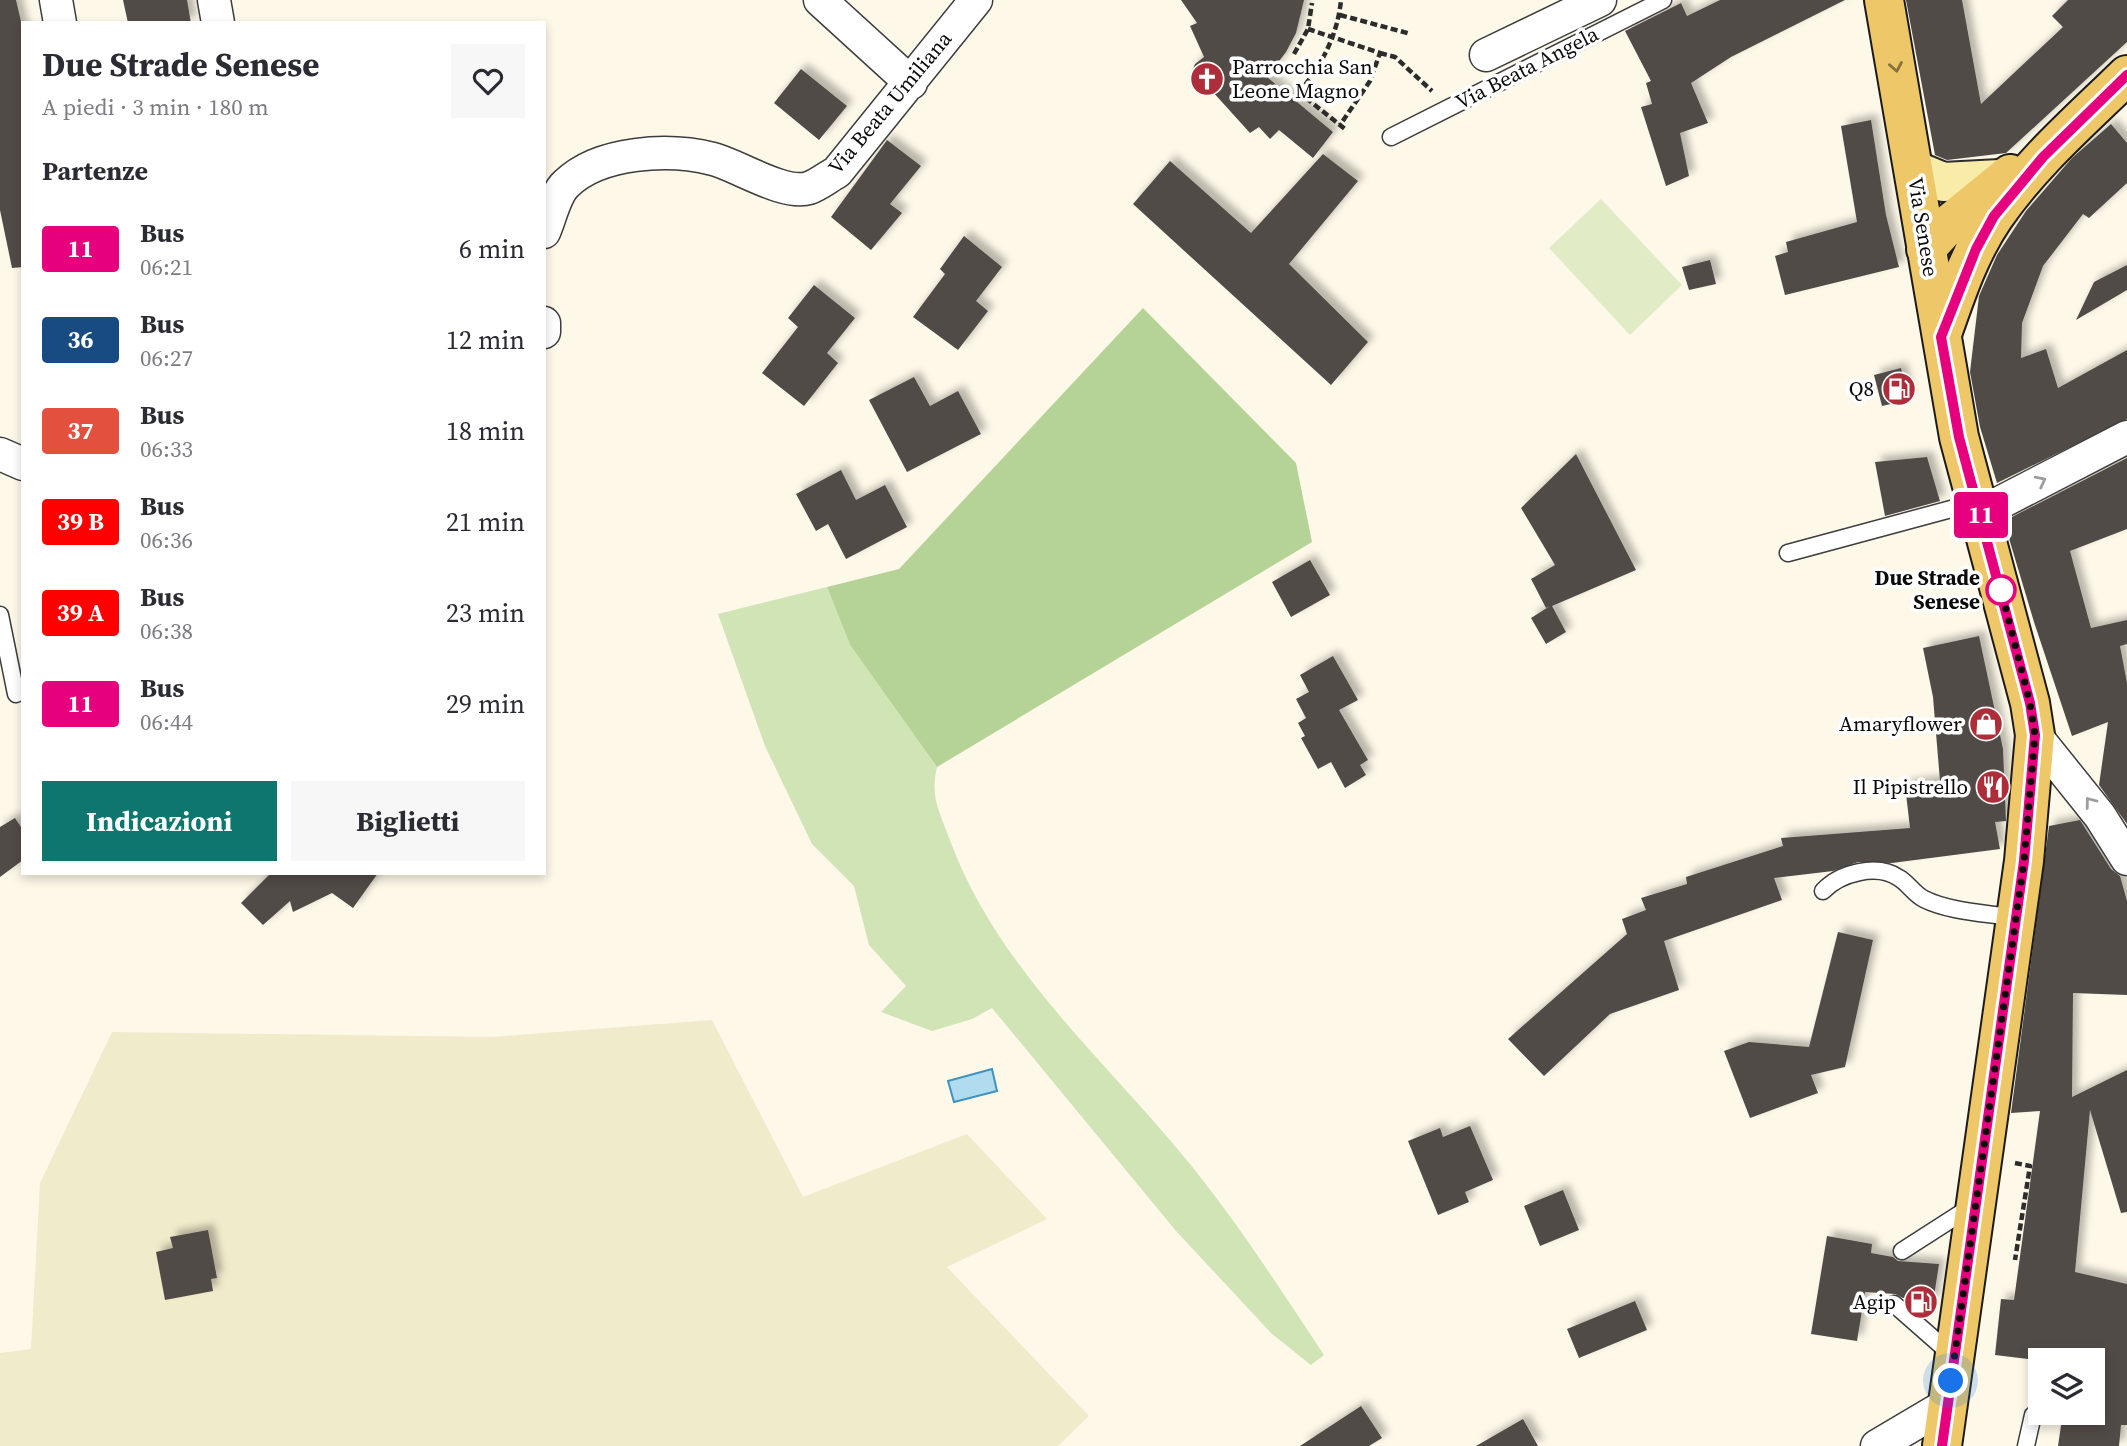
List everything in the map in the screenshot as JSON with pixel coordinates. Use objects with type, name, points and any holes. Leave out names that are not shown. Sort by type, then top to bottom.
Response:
[{"type":"main road","name":"Via Senese","points":[[1884,0],[1959,437],[2030,703],[2035,735],[2026,848],[1942,1446]]},
{"type":"main road","points":[[1941,337],[1976,249],[1994,216],[2043,157],[2127,75]]},
{"type":"main road","points":[[1926,249],[2000,179],[2043,157]]},
{"type":"street","points":[[56,0],[60,21]]},
{"type":"street","points":[[214,0],[218,21]]},
{"type":"street","points":[[820,0],[911,83]]},
{"type":"street","name":"Via Beata Umiliana","points":[[546,227],[564,185],[596,163],[631,157],[678,154],[714,159],[767,182],[807,189],[837,173],[976,0]]},
{"type":"street","name":"Via Beata Angela","points":[[1486,55],[1600,0]]},
{"type":"street","points":[[1914,170],[1943,182],[2000,179]]},
{"type":"street","points":[[1979,507],[2127,437]]},
{"type":"street","points":[[0,454],[21,463]]},
{"type":"street","points":[[2035,735],[2100,816],[2127,859]]},
{"type":"street","points":[[1877,1446],[1948,1404]]},
{"type":"lane","name":"Via Beata Angela","points":[[1391,137],[1663,0]]},
{"type":"lane","points":[[1788,553],[1979,507]]},
{"type":"lane","points":[[0,615],[16,694]]},
{"type":"lane","points":[[1823,891],[1830,884],[1847,876],[1867,871],[1886,872],[1901,878],[1923,899],[2015,918]]},
{"type":"lane","points":[[1902,1251],[1977,1203]]},
{"type":"lane","points":[[1894,1304],[1955,1357]]},
{"type":"lane","points":[[2026,1446],[2031,1425]]},
{"type":"path","points":[[1292,101],[1312,78],[1332,37],[1341,0]]},
{"type":"path","points":[[1294,54],[1308,29],[1312,3]]},
{"type":"path","points":[[1339,15],[1411,34]]},
{"type":"path","points":[[1308,29],[1395,57],[1449,107]]},
{"type":"path","points":[[1306,98],[1343,127],[1370,81],[1380,53]]},
{"type":"shaded area","points":[[712,1020],[803,1197],[967,1134],[1047,1219],[947,1267],[1089,1416],[1058,1446],[0,1446],[0,1353],[31,1349],[40,1183],[112,1032],[492,1037]]},
{"type":"green space","points":[[1601,199],[1682,285],[1630,335],[1549,248]]},
{"type":"green space","points":[[1143,308],[1296,463],[1312,542],[937,767],[850,645],[827,587],[899,569]]},
{"type":"green space","points":[[827,587],[850,645],[937,767],[935,795],[939,811],[969,884],[993,926],[1050,1004],[1148,1114],[1200,1176],[1237,1226],[1324,1355],[1311,1365],[1272,1334],[1176,1231],[992,1008],[972,1019],[932,1031],[881,1012],[906,986],[869,945],[854,886],[812,844],[765,746],[718,614]]},
{"type":"water","points":[[992,1069],[997,1091],[954,1102],[948,1081]]},
{"type":"building","points":[[0,0],[16,0],[21,21],[21,267],[12,268],[0,210]]},
{"type":"building","points":[[123,0],[187,0],[191,21],[128,21]]},
{"type":"building","name":"Parrocchia San Leone Magno","points":[[1181,0],[1304,0],[1296,33],[1286,52],[1267,77],[1333,132],[1313,158],[1279,130],[1270,139],[1259,127],[1250,133],[1212,91],[1202,93],[1193,84],[1191,74],[1195,64],[1204,57],[1190,26],[1197,23]]},
{"type":"building","points":[[1720,0],[1845,0],[1731,57],[1691,83],[1708,123],[1680,133],[1689,176],[1666,186],[1641,107],[1652,104],[1646,83],[1651,81],[1625,31],[1681,3],[1687,16]]},
{"type":"building","points":[[1906,0],[1962,0],[1981,104],[2063,27],[2052,16],[2068,0],[2127,0],[2127,42],[2006,153],[1947,160],[1935,155]]},
{"type":"building","points":[[801,69],[847,106],[819,140],[774,103]]},
{"type":"building","points":[[1871,120],[1886,215],[1899,267],[1785,295],[1775,256],[1788,252],[1786,242],[1857,222],[1841,126]]},
{"type":"building","points":[[2111,124],[2127,143],[2127,183],[2089,218],[2083,214],[2043,266],[2022,323],[2021,358],[2046,349],[2058,388],[2127,350],[2127,419],[1997,483],[1980,427],[1970,372],[1979,296],[1997,255],[2026,211],[2072,158]]},
{"type":"building","points":[[887,140],[921,166],[890,204],[902,213],[871,250],[831,217]]},
{"type":"building","points":[[1323,154],[1358,181],[1289,264],[1368,342],[1331,385],[1133,204],[1170,161],[1251,233]]},
{"type":"building","points":[[964,236],[1002,267],[976,301],[988,311],[958,350],[913,317],[945,274],[940,269]]},
{"type":"building","points":[[1710,260],[1716,284],[1689,290],[1682,267]]},
{"type":"building","points":[[2127,265],[2127,290],[2076,320],[2094,282]]},
{"type":"building","points":[[814,285],[855,318],[827,353],[838,363],[804,406],[762,373],[798,327],[788,318]]},
{"type":"building","points":[[1901,368],[1908,400],[1882,406],[1874,375]]},
{"type":"building","points":[[914,377],[930,406],[958,391],[981,434],[907,472],[869,400]]},
{"type":"building","points":[[1576,454],[1636,570],[1552,606],[1566,632],[1546,644],[1531,618],[1550,606],[1546,608],[1531,579],[1555,565],[1521,508]]},
{"type":"building","points":[[1927,457],[1940,501],[1885,516],[1875,462]]},
{"type":"building","points":[[2127,458],[2127,529],[2070,551],[2091,628],[2127,620],[2127,644],[2120,646],[2127,683],[2127,824],[2099,785],[2108,722],[2072,736],[2005,525],[2010,523],[2008,519]]},
{"type":"building","points":[[841,470],[856,500],[885,485],[907,527],[846,559],[828,524],[816,531],[796,494]]},
{"type":"building","points":[[1310,560],[1330,595],[1291,617],[1272,582]]},
{"type":"building","points":[[1979,636],[2003,749],[2006,821],[1995,822],[2000,849],[1892,863],[1858,862],[1833,871],[1774,878],[1782,900],[1664,941],[1679,990],[1610,1014],[1544,1076],[1508,1039],[1627,934],[1622,919],[1646,910],[1641,898],[1687,884],[1686,877],[1783,846],[1781,838],[1910,828],[1905,785],[1940,781],[1933,697],[1923,648]]},
{"type":"building","points":[[1333,656],[1358,700],[1339,710],[1368,760],[1360,765],[1366,775],[1345,788],[1331,762],[1318,769],[1301,738],[1305,736],[1298,723],[1306,718],[1296,699],[1309,692],[1300,675]]},
{"type":"building","points":[[15,818],[21,827],[21,861],[0,877],[0,827]]},
{"type":"building","points":[[2080,820],[2111,869],[2120,876],[2127,901],[2127,995],[2073,993],[2072,1097],[2127,1070],[2127,1212],[2121,1213],[2090,1110],[2075,1272],[2127,1284],[2127,1425],[2121,1425],[2119,1446],[2058,1446],[2061,1425],[2105,1425],[2105,1348],[2028,1348],[2028,1359],[1995,1355],[2001,1299],[2014,1300],[2040,1111],[2011,1113],[2049,826]]},
{"type":"building","points":[[269,875],[377,875],[353,908],[332,893],[293,912],[290,901],[263,925],[241,903]]},
{"type":"building","points":[[1838,932],[1873,940],[1845,1067],[1811,1075],[1818,1093],[1750,1118],[1724,1051],[1749,1042],[1809,1047]]},
{"type":"building","points":[[1470,1126],[1493,1180],[1465,1192],[1469,1202],[1438,1215],[1408,1141],[1440,1128],[1443,1137]]},
{"type":"building","points":[[1563,1190],[1579,1230],[1540,1246],[1524,1206]]},
{"type":"building","points":[[208,1230],[217,1278],[211,1279],[213,1291],[165,1300],[156,1252],[173,1248],[170,1237]]},
{"type":"building","points":[[1827,1236],[1872,1244],[1871,1253],[1893,1257],[1898,1261],[1939,1264],[1933,1303],[1895,1294],[1865,1292],[1857,1341],[1811,1334]]},
{"type":"building","points":[[1635,1301],[1647,1330],[1579,1358],[1567,1329]]},
{"type":"building","points":[[1361,1406],[1382,1438],[1369,1446],[1300,1446]]},
{"type":"building","points":[[1523,1419],[1538,1446],[1476,1446]]},
{"type":"bus line","name":"11","points":[[1942,1446],[2024,861],[2035,735],[2030,703],[1959,437],[1941,337],[1958,289],[1994,216],[2043,157],[2127,75]]},
{"type":"place","name":"Parrocchia San Leone Magno","points":[[1207,79]]},
{"type":"place","name":"Q8","points":[[1899,389]]},
{"type":"place","name":"Due Strade Senese","points":[[2001,590]]},
{"type":"place","name":"Amaryflower","points":[[1986,724]]},
{"type":"place","name":"Il Pipistrello","points":[[1993,787]]},
{"type":"place","name":"Agip","points":[[1921,1302]]},
{"type":"route","points":[[1951,1381],[2024,861],[2035,735],[2030,703],[2001,590]]}]
